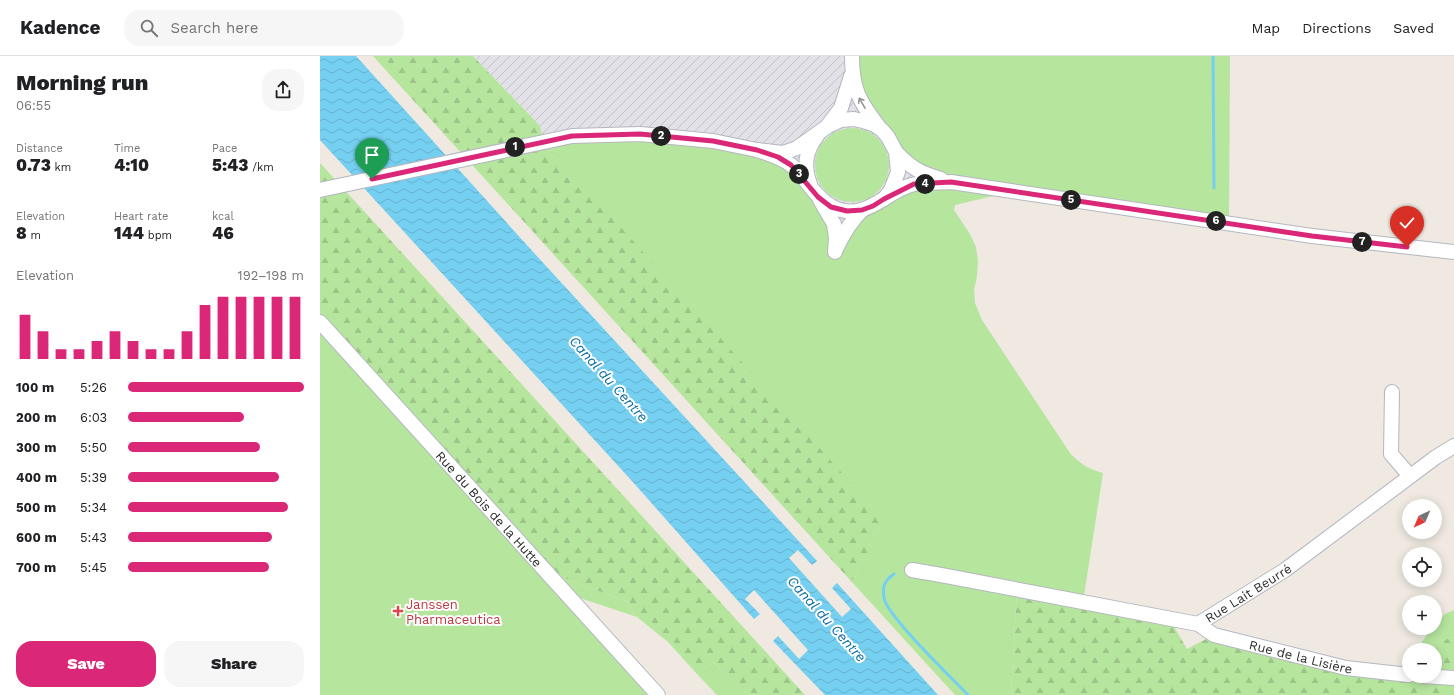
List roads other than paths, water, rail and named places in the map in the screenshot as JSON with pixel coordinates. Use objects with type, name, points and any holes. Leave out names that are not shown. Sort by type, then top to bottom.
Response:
[{"type":"street","points":[[852,56],[852,71],[856,92],[868,112],[888,137],[896,152],[907,164],[923,174],[951,182],[1295,233],[1454,252]]},
{"type":"street","points":[[852,71],[841,108],[811,143],[807,155],[806,172],[815,192],[834,224],[836,238],[835,252],[851,221],[862,210]]},
{"type":"street","points":[[320,190],[572,136],[640,134],[713,141],[757,150],[783,153],[798,148],[823,129],[841,120],[854,119],[868,122],[882,130]]},
{"type":"street","points":[[757,150],[778,157],[791,165],[815,192],[831,207],[847,211],[862,210],[873,206],[914,184],[951,182]]},
{"type":"street","points":[[884,199],[891,190],[898,172],[896,152]]},
{"type":"street","name":"Rue du Bois de la Hutte","points":[[320,322],[658,695]]},
{"type":"street","points":[[1392,392],[1392,454],[1410,476]]},
{"type":"street","name":"Rue Lait Beurré","points":[[912,570],[1198,624],[1285,570],[1410,476],[1454,446]]},
{"type":"street","name":"Rue de la Lisière","points":[[1198,624],[1214,635],[1346,668],[1402,674]]},
{"type":"street","points":[[1442,677],[1454,678]]},
{"type":"water","name":"Canal du Centre","points":[[320,56],[356,56],[535,254],[817,561],[812,565],[798,550],[789,558],[842,617],[851,609],[832,588],[837,583],[938,695],[825,695],[773,641],[778,636],[799,659],[808,650],[754,590],[745,599],[760,614],[754,619],[632,481],[320,140]]},
{"type":"waterway","points":[[1213,56],[1214,188]]},
{"type":"waterway","points":[[894,574],[886,581],[883,590],[884,598],[888,607],[935,662],[968,695]]},
{"type":"place","name":"Janssen Pharmaceutica","points":[[398,611]]}]
